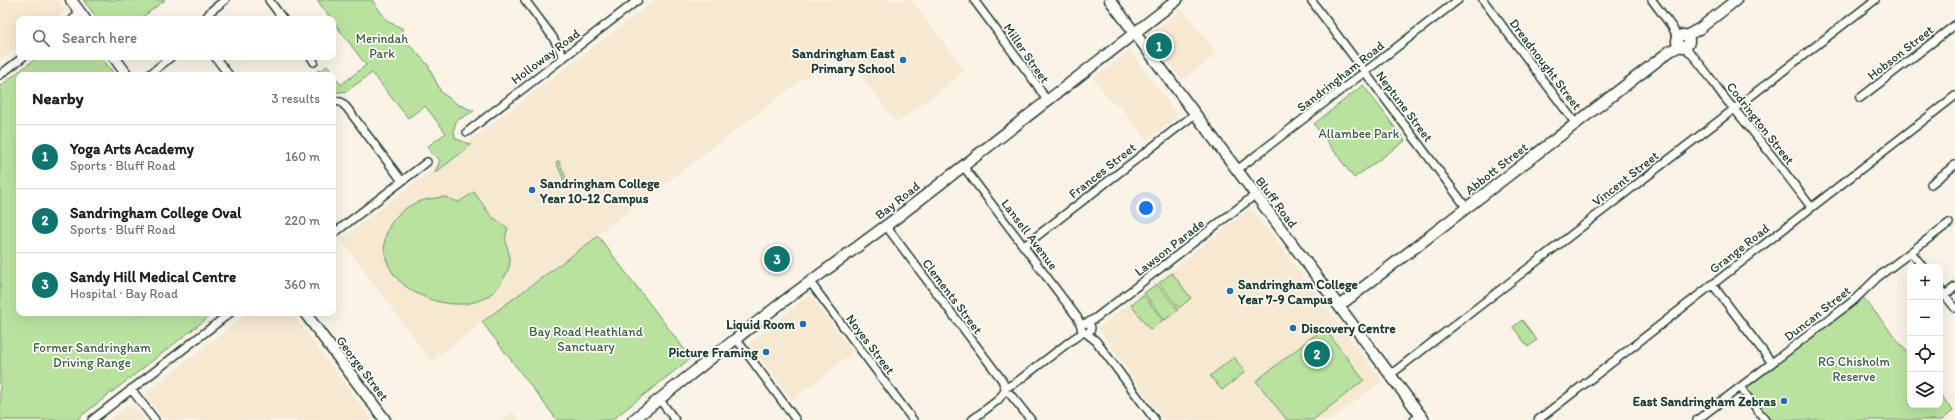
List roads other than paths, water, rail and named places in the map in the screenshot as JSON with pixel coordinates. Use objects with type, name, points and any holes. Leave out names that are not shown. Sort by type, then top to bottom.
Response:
[{"type":"main road","points":[[71,0],[79,16]]},
{"type":"main road","name":"Bluff Road","points":[[1110,0],[1339,306],[1420,418]]},
{"type":"main road","name":"Bay Road","points":[[634,420],[810,282],[886,226],[1177,0]]},
{"type":"main road","name":"Abbott Street","points":[[1339,306],[1736,0]]},
{"type":"main road","points":[[116,60],[125,72]]},
{"type":"main road","name":"George Street","points":[[307,316],[385,420]]},
{"type":"street","points":[[207,16],[211,11],[225,0]]},
{"type":"street","points":[[269,0],[281,16]]},
{"type":"street","points":[[525,0],[566,55]]},
{"type":"street","name":"Holloway Road","points":[[466,132],[638,0]]},
{"type":"street","name":"Miller Street","points":[[974,0],[1047,101]]},
{"type":"street","name":"Neptune Street","points":[[1311,0],[1466,208]]},
{"type":"street","name":"Sandringham Road","points":[[1237,170],[1458,0]]},
{"type":"street","name":"Dreadnought Street","points":[[1483,0],[1576,124]]},
{"type":"street","name":"Codrington Street","points":[[1652,0],[1811,207]]},
{"type":"street","name":"Vincent Street","points":[[1390,375],[1875,0]]},
{"type":"street","name":"Hobson Street","points":[[1860,98],[1955,25]]},
{"type":"street","points":[[0,75],[19,60]]},
{"type":"street","points":[[153,72],[167,60]]},
{"type":"street","points":[[217,60],[227,72]]},
{"type":"street","name":"Grange Road","points":[[1538,420],[1955,96]]},
{"type":"street","points":[[336,101],[341,102],[348,108],[402,181]]},
{"type":"street","name":"Frances Street","points":[[1024,246],[1195,114]]},
{"type":"street","points":[[336,232],[427,162]]},
{"type":"street","points":[[1931,184],[1955,165]]},
{"type":"street","name":"Lansell Avenue","points":[[963,166],[1155,420]]},
{"type":"street","name":"Lawson Parade","points":[[972,420],[998,400],[1018,381],[1073,339],[1097,317],[1255,195]]},
{"type":"street","name":"Duncan Street","points":[[1697,420],[1853,301],[1878,277],[1949,223]]},
{"type":"street","name":"Clements Street","points":[[886,226],[1031,420]]},
{"type":"street","points":[[1911,252],[1921,264]]},
{"type":"street","name":"Noyes Street","points":[[810,282],[913,420]]},
{"type":"street","points":[[1712,284],[1772,363]]},
{"type":"street","points":[[1945,295],[1955,287]]},
{"type":"street","points":[[1943,293],[1955,308]]},
{"type":"street","points":[[92,420],[226,316]]},
{"type":"street","points":[[736,340],[796,420]]},
{"type":"street","points":[[1740,387],[1765,420]]},
{"type":"street","points":[[131,389],[155,420]]},
{"type":"street","points":[[660,400],[675,420]]},
{"type":"place","name":"Yoga Arts Academy","points":[[1159,46]]},
{"type":"place","name":"Sandringham East Primary School","points":[[903,60]]},
{"type":"place","name":"Sandringham College Year 10-12 Campus","points":[[532,190]]},
{"type":"place","name":"Sandy Hill Medical Centre","points":[[777,259]]},
{"type":"place","name":"Sandringham College Year 7-9 Campus","points":[[1230,291]]},
{"type":"place","name":"Liquid Room","points":[[803,324]]},
{"type":"place","name":"Discovery Centre","points":[[1293,328]]},
{"type":"place","name":"Picture Framing","points":[[766,352]]},
{"type":"place","name":"Sandringham College Oval","points":[[1317,354]]},
{"type":"place","name":"East Sandringham Zebras","points":[[1784,401]]},
{"type":"park label","name":"Merindah Park","points":[[382,46]]},
{"type":"park label","name":"Allambee Park","points":[[1359,133]]},
{"type":"park label","name":"Bay Road Heathland Sanctuary","points":[[586,338]]},
{"type":"park label","name":"Former Sandringham Driving Range","points":[[92,354]]},
{"type":"park label","name":"RG Chisholm Reserve","points":[[1854,368]]}]
